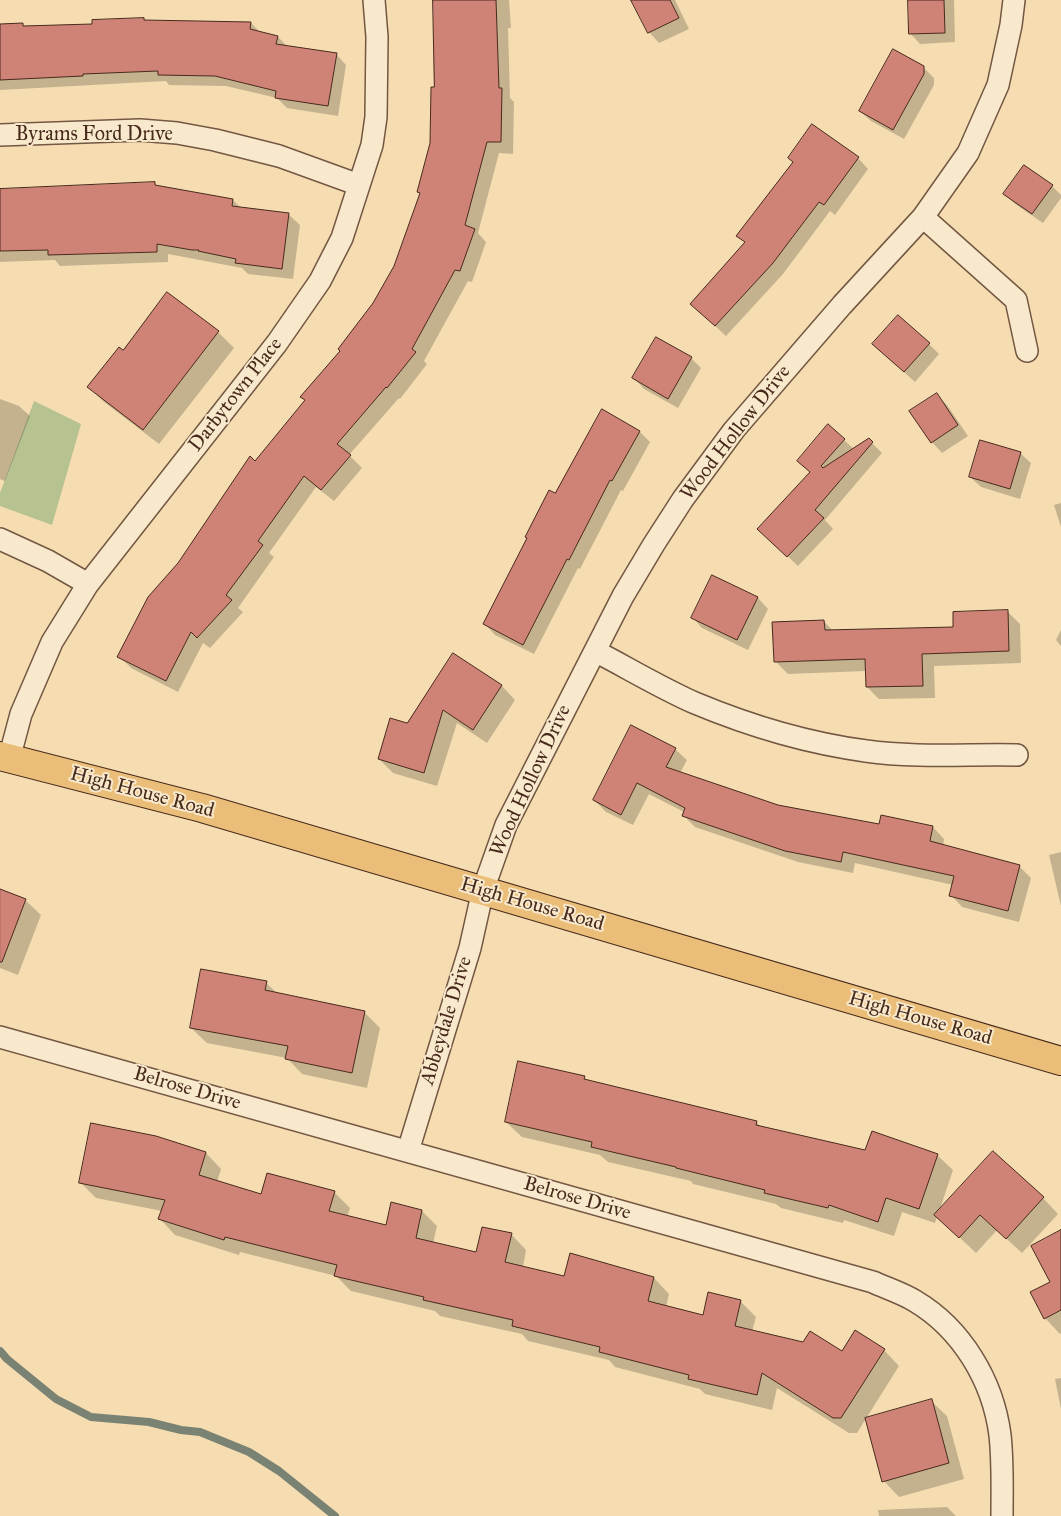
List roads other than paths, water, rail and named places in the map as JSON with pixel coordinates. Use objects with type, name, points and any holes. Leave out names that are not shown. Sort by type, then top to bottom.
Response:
[{"type":"main road","name":"High House Road","points":[[5,757],[202,808],[1061,1061]]},
{"type":"street","name":"Darbytown Place","points":[[5,757],[52,642],[88,584],[277,343],[320,281],[342,238],[372,144],[376,117],[377,37],[374,0]]},
{"type":"street","name":"Wood Hollow Drive","points":[[483,890],[506,825],[594,651],[623,596],[683,499],[734,430],[791,363],[923,217],[968,153],[998,85],[1005,59],[1014,0]]},
{"type":"street","name":"Byrams Ford Drive","points":[[0,135],[140,130],[177,133],[215,140],[279,156],[360,186]]},
{"type":"street","points":[[923,217],[1016,300],[1027,352]]},
{"type":"street","points":[[0,539],[48,561],[88,584]]},
{"type":"street","points":[[594,651],[694,702],[747,724],[789,736],[868,751],[911,754],[1018,754]]},
{"type":"street","name":"Abbeydale Drive","points":[[408,1151],[470,948],[483,890]]},
{"type":"street","name":"Belrose Drive","points":[[0,1037],[873,1282],[914,1300],[943,1321],[957,1337],[971,1354],[986,1386],[1000,1436],[1002,1516]]},
{"type":"waterway","points":[[0,1351],[7,1359],[56,1399],[91,1417],[149,1422],[181,1430],[200,1432],[249,1452],[279,1471],[335,1516]]}]
